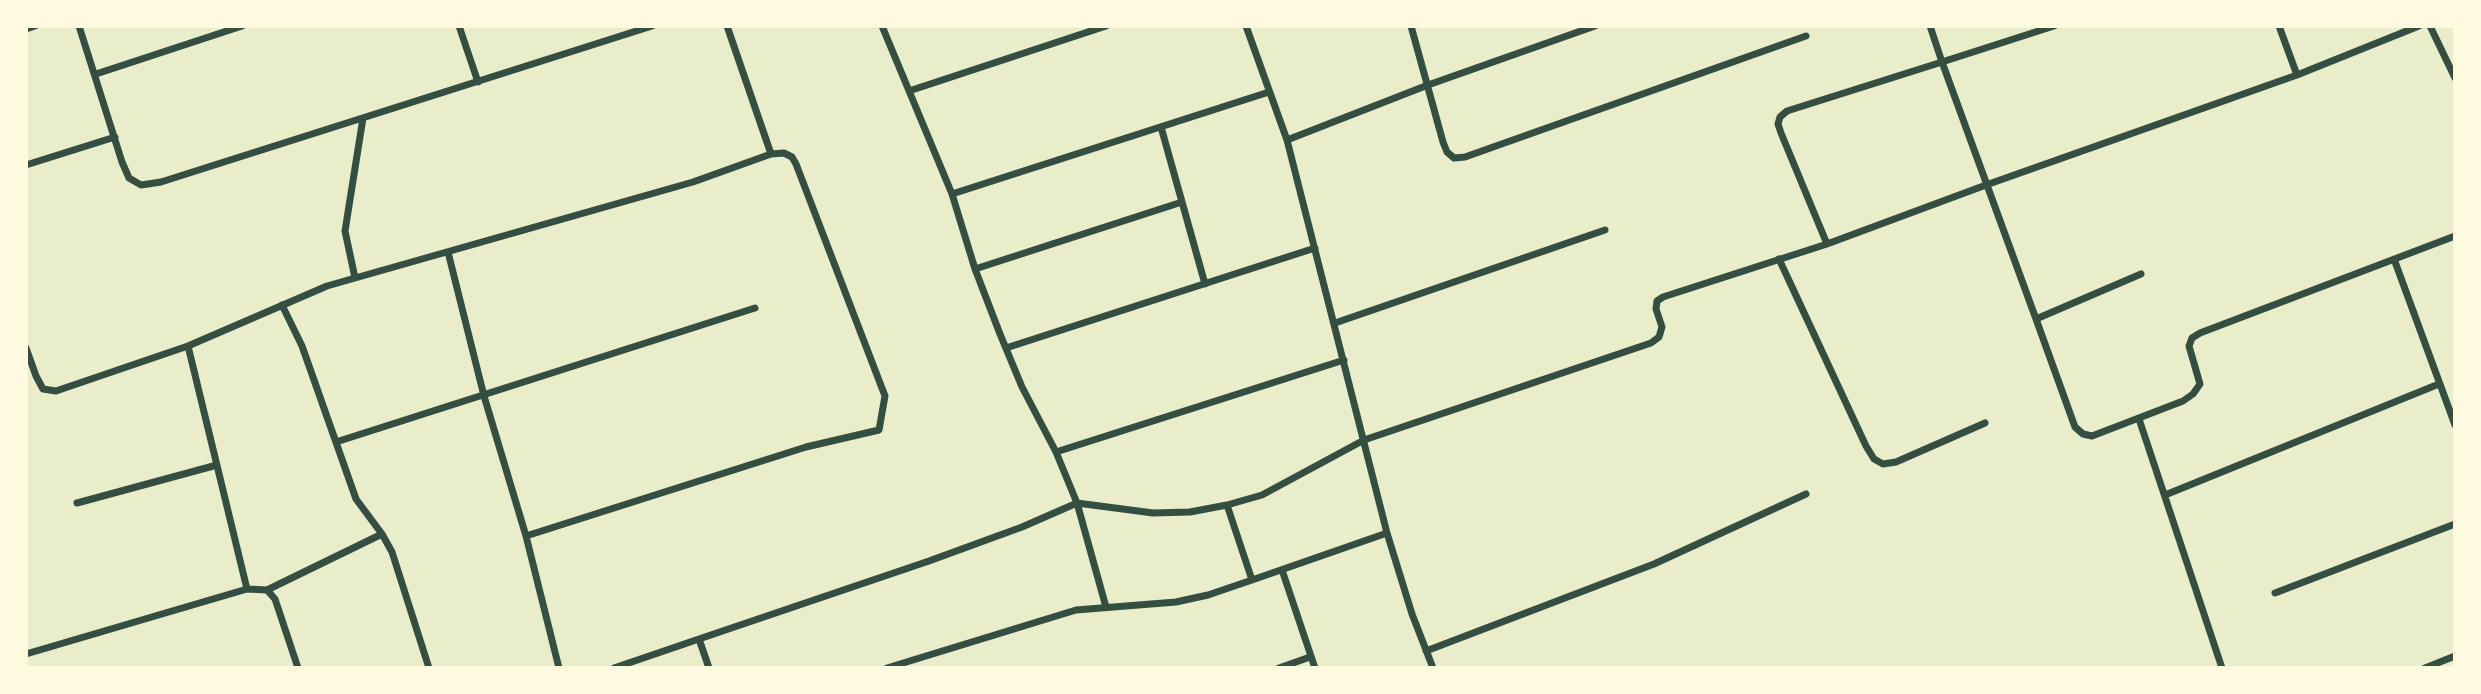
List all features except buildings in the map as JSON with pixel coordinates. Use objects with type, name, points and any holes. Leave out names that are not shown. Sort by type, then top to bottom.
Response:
[{"type":"street","points":[[26,29],[35,26]]},
{"type":"street","points":[[79,26],[129,178],[141,185],[161,182],[652,26]]},
{"type":"street","points":[[96,74],[242,26]]},
{"type":"street","points":[[459,26],[478,82]]},
{"type":"street","points":[[727,26],[771,154]]},
{"type":"street","points":[[883,26],[952,194],[975,269],[1006,348],[1077,503],[1106,607]]},
{"type":"street","points":[[909,92],[1107,26]]},
{"type":"street","points":[[1246,26],[1287,140],[1387,533],[1412,614],[1433,668]]},
{"type":"street","points":[[1411,26],[1447,152],[1454,158],[1465,157],[1806,36]]},
{"type":"street","points":[[1287,140],[1428,85],[1595,26]]},
{"type":"street","points":[[1930,26],[2075,427],[2083,434],[2092,436],[2139,419],[2183,401],[2193,394],[2200,384],[2189,346],[2192,338],[2200,333],[2455,236]]},
{"type":"street","points":[[1827,244],[1781,133],[1780,117],[1787,111],[2054,26]]},
{"type":"street","points":[[2279,26],[2297,75]]},
{"type":"street","points":[[614,668],[929,561],[1022,527],[1077,503],[1153,513],[1190,512],[1262,495],[1364,440],[1651,343],[1659,337],[1662,327],[1656,309],[1657,301],[1662,297],[1827,244],[2297,75],[2419,26]]},
{"type":"street","points":[[2430,26],[2455,78]]},
{"type":"street","points":[[952,194],[1269,92]]},
{"type":"street","points":[[355,278],[345,231],[363,118]]},
{"type":"street","points":[[1161,127],[1205,284]]},
{"type":"street","points":[[26,165],[115,137]]},
{"type":"street","points":[[26,348],[43,388],[55,391],[188,346],[327,286],[693,183],[771,154],[785,153],[796,164],[886,396],[879,430],[806,447],[526,536]]},
{"type":"street","points":[[975,269],[1182,202]]},
{"type":"street","points":[[1335,323],[1605,230]]},
{"type":"street","points":[[1006,348],[1315,248]]},
{"type":"street","points":[[448,252],[484,396],[526,536],[559,668]]},
{"type":"street","points":[[1779,259],[1874,459],[1883,464],[1896,462],[1985,423]]},
{"type":"street","points":[[2394,259],[2455,425]]},
{"type":"street","points":[[2036,320],[2141,274]]},
{"type":"street","points":[[282,305],[302,346],[356,499],[392,552],[429,668]]},
{"type":"street","points":[[336,442],[755,308]]},
{"type":"street","points":[[188,346],[247,589]]},
{"type":"street","points":[[1055,452],[1344,360]]},
{"type":"street","points":[[2165,495],[2440,384]]},
{"type":"street","points":[[2139,419],[2222,668]]},
{"type":"street","points":[[77,503],[217,465]]},
{"type":"street","points":[[1426,651],[1654,564],[1806,494]]},
{"type":"street","points":[[1227,505],[1252,580]]},
{"type":"street","points":[[2275,593],[2455,524]]},
{"type":"street","points":[[887,668],[1076,610],[1176,602],[1208,595],[1387,533]]},
{"type":"street","points":[[26,654],[247,589],[267,590],[382,534]]},
{"type":"street","points":[[1282,570],[1315,668]]},
{"type":"street","points":[[267,590],[275,599],[298,668]]},
{"type":"street","points":[[699,639],[709,668]]},
{"type":"street","points":[[2425,668],[2455,656]]},
{"type":"street","points":[[1279,668],[1310,657]]}]
